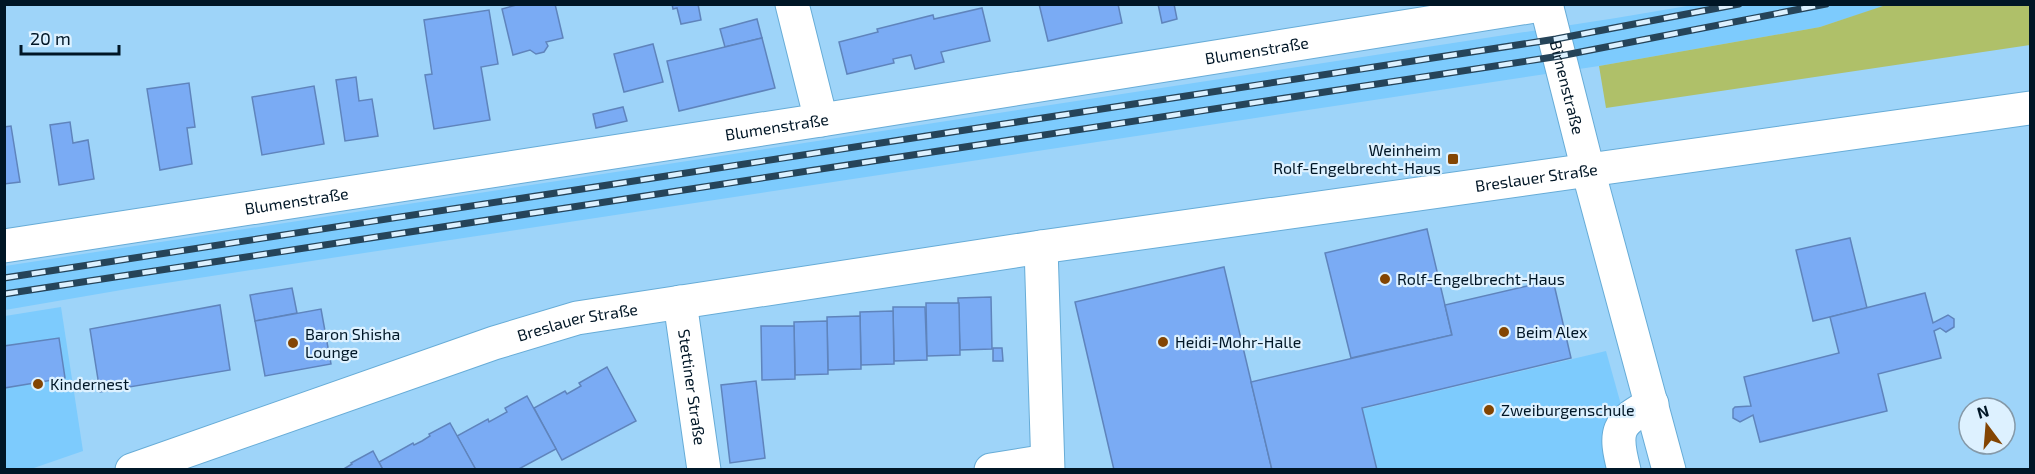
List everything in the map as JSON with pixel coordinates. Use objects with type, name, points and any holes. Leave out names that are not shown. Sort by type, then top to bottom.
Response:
[{"type":"street","points":[[792,4],[821,120]]},
{"type":"street","name":"Blumenstraße","points":[[4,246],[1546,5]]},
{"type":"street","name":"Birnenstraße","points":[[1546,5],[1669,470]]},
{"type":"street","name":"Breslauer Straße","points":[[132,470],[494,343],[577,318],[1041,247],[2031,108]]},
{"type":"street","points":[[991,470],[1048,466],[1041,247]]},
{"type":"street","name":"Stettiner Straße","points":[[681,302],[704,470]]},
{"type":"street","points":[[1624,470],[1617,444],[1621,426],[1633,414],[1652,404]]},
{"type":"shaded area","points":[[1693,5],[1888,5],[1820,27],[1599,66],[133,288],[5,310],[5,266]]},
{"type":"shaded area","name":"Kindernest","points":[[61,307],[83,451],[31,469],[5,470],[5,316]]},
{"type":"shaded area","name":"Zweiburgenschule","points":[[1606,351],[1639,469],[1106,470]]},
{"type":"green space","points":[[1886,5],[2030,5],[2030,45],[1606,108],[1599,66],[1820,27]]},
{"type":"building","points":[[520,4],[555,4],[563,38],[546,42],[548,46],[544,52],[536,54],[530,50],[513,55],[502,9]]},
{"type":"building","points":[[672,4],[698,4],[701,20],[681,24],[677,8],[673,9]]},
{"type":"building","points":[[1039,4],[1118,4],[1122,23],[1048,41]]},
{"type":"building","points":[[1158,4],[1174,4],[1177,19],[1162,23]]},
{"type":"building","points":[[982,8],[990,41],[941,52],[944,62],[915,69],[911,55],[893,59],[894,63],[847,74],[839,42],[878,32],[877,29],[933,15],[934,19]]},
{"type":"building","points":[[489,10],[498,64],[481,67],[490,120],[434,129],[425,75],[432,74],[424,20]]},
{"type":"building","points":[[757,19],[762,38],[725,47],[720,29]]},
{"type":"building","points":[[762,38],[775,88],[679,111],[667,61]]},
{"type":"building","points":[[653,44],[663,82],[624,92],[614,54]]},
{"type":"building","points":[[356,77],[359,101],[372,99],[378,136],[345,141],[336,80]]},
{"type":"building","points":[[189,83],[195,127],[187,128],[192,164],[160,170],[147,89]]},
{"type":"building","points":[[314,86],[324,144],[262,155],[252,97]]},
{"type":"building","points":[[623,107],[627,121],[596,128],[593,114]]},
{"type":"building","points":[[70,122],[73,143],[88,140],[94,179],[59,185],[50,125]]},
{"type":"building","points":[[11,126],[20,182],[4,184],[4,127]]},
{"type":"building","name":"Rolf-Engelbrecht-Haus","points":[[1427,229],[1452,335],[1351,358],[1325,253]]},
{"type":"building","points":[[1850,238],[1867,308],[1813,321],[1796,250]]},
{"type":"building","name":"Heidi-Mohr-Halle","points":[[1224,267],[1272,470],[1114,470],[1075,302]]},
{"type":"building","points":[[1553,280],[1571,358],[1362,408],[1377,470],[1272,470],[1251,382],[1452,335],[1445,305]]},
{"type":"building","points":[[292,288],[297,313],[255,321],[250,295]]},
{"type":"building","points":[[1925,293],[1933,323],[1948,315],[1954,319],[1954,327],[1946,332],[1940,328],[1934,331],[1941,358],[1878,374],[1887,411],[1760,442],[1753,415],[1740,422],[1733,418],[1735,407],[1751,406],[1744,377],[1839,353],[1830,317]]},
{"type":"building","points":[[991,297],[992,349],[960,350],[958,298]]},
{"type":"building","points":[[926,303],[959,303],[960,355],[927,356]]},
{"type":"building","points":[[220,305],[230,370],[100,392],[90,329]]},
{"type":"building","points":[[893,307],[925,307],[927,360],[894,361]]},
{"type":"building","name":"Baron Shisha Lounge","points":[[321,309],[331,364],[265,376],[255,321]]},
{"type":"building","points":[[893,311],[894,364],[861,365],[860,312]]},
{"type":"building","points":[[860,316],[861,369],[828,370],[827,317]]},
{"type":"building","points":[[827,321],[828,374],[795,375],[794,322]]},
{"type":"building","points":[[761,326],[794,326],[795,379],[762,380]]},
{"type":"building","points":[[59,338],[65,378],[4,388],[4,346]]},
{"type":"building","points":[[993,348],[1002,348],[1003,361],[993,361]]},
{"type":"building","points":[[607,367],[636,421],[562,460],[534,408],[565,391],[567,394],[581,386],[579,383]]},
{"type":"building","points":[[756,381],[765,458],[730,463],[721,385]]},
{"type":"building","points":[[527,396],[556,449],[517,470],[476,470],[457,436],[488,419],[489,422],[507,412],[505,408]]},
{"type":"building","points":[[450,423],[476,470],[383,470],[379,462],[413,443],[414,445],[422,441],[430,436],[429,434]]},
{"type":"building","points":[[373,451],[383,470],[342,470],[351,463]]},
{"type":"railway","points":[[4,278],[1556,39],[1739,4]]},
{"type":"railway","points":[[4,294],[1560,56],[1826,4]]},
{"type":"place","name":"Weinheim Rolf-Engelbrecht-Haus","points":[[1453,159]]},
{"type":"place","name":"Rolf-Engelbrecht-Haus","points":[[1385,279]]},
{"type":"place","name":"Beim Alex","points":[[1504,332]]},
{"type":"place","name":"Heidi-Mohr-Halle","points":[[1163,342]]},
{"type":"place","name":"Baron Shisha Lounge","points":[[293,343]]},
{"type":"place","name":"Kindernest","points":[[38,384]]},
{"type":"place","name":"Zweiburgenschule","points":[[1489,410]]}]
